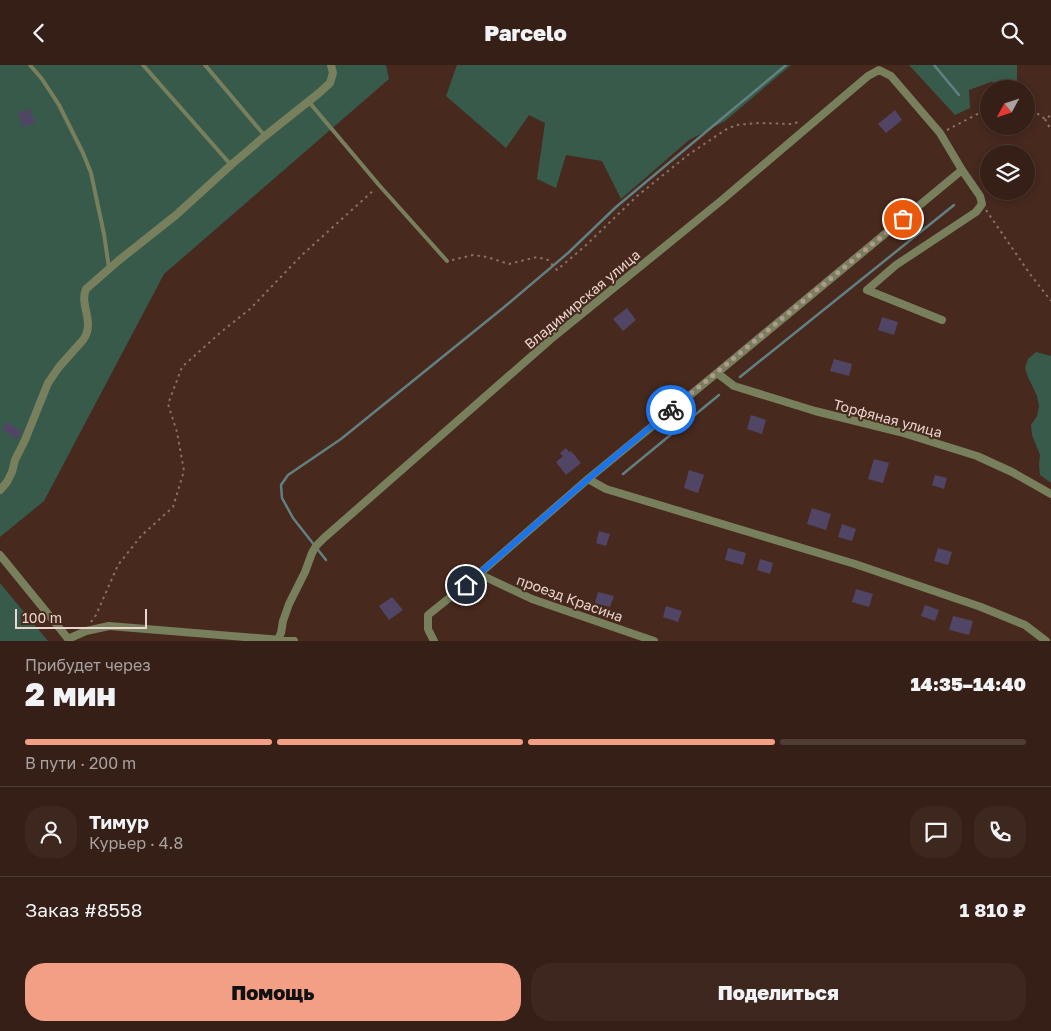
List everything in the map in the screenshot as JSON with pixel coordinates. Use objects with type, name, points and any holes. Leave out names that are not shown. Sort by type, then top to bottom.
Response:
[{"type":"street","points":[[0,490],[12,472],[15,460],[48,383],[59,367],[80,345],[86,335],[88,327],[84,301],[86,289],[109,268],[176,215],[231,165],[330,83],[333,73],[331,65]]},
{"type":"street","name":"Владимирская улица","points":[[278,639],[289,604],[312,553],[320,542],[551,339],[722,200],[868,76],[880,70],[891,76],[940,133]]},
{"type":"street","points":[[940,133],[980,196],[982,204],[976,212],[896,265],[867,290],[942,320]]},
{"type":"street","points":[[434,641],[428,629],[428,615],[479,574],[588,479],[962,170]]},
{"type":"street","name":"Торфяная улица","points":[[716,373],[734,386],[815,411],[900,432],[977,456],[1012,472],[1051,494]]},
{"type":"street","points":[[588,479],[606,489],[854,564],[981,607],[1025,625],[1047,641],[1051,636]]},
{"type":"street","points":[[0,555],[69,640],[86,631],[109,626],[294,641]]},
{"type":"street","name":"проезд Красина","points":[[479,574],[532,599],[654,641]]},
{"type":"lane","points":[[30,65],[59,105],[91,173],[109,268]]},
{"type":"lane","points":[[143,65],[231,165]]},
{"type":"lane","points":[[205,65],[265,136]]},
{"type":"lane","points":[[308,101],[446,261]]},
{"type":"path","points":[[1035,111],[1045,119],[1051,130]]},
{"type":"path","points":[[940,133],[980,113]]},
{"type":"path","points":[[1045,119],[1051,115]]},
{"type":"path","points":[[446,261],[473,255],[509,264],[537,257],[548,261],[556,270],[585,246],[636,197],[688,155],[726,130],[736,125],[759,123],[792,124],[807,118]]},
{"type":"path","points":[[86,631],[96,615],[118,565],[141,536],[173,507],[184,471],[177,431],[168,404],[182,367],[220,332],[250,309],[302,255],[379,185]]},
{"type":"path","points":[[982,204],[1051,301]]},
{"type":"green space","points":[[0,65],[386,65],[389,79],[164,274],[44,501],[0,537]]},
{"type":"green space","points":[[457,65],[791,65],[725,121],[689,140],[621,199],[602,161],[566,155],[556,188],[537,179],[545,123],[529,115],[506,148],[446,96]]},
{"type":"green space","points":[[909,65],[1017,65],[1017,80],[980,80],[980,86],[969,90],[970,108],[955,115]]},
{"type":"green space","points":[[1036,352],[1051,356],[1051,483],[1040,475],[1040,455],[1032,435],[1031,425],[1037,416],[1039,406],[1037,396],[1025,368],[1028,359]]},
{"type":"green space","points":[[0,583],[48,641],[0,641]]},
{"type":"building","points":[[30,109],[35,123],[23,127],[18,113]]},
{"type":"building","points":[[895,110],[902,120],[886,133],[878,124]]},
{"type":"building","points":[[627,308],[636,320],[623,331],[613,319]]},
{"type":"building","points":[[882,317],[898,322],[894,335],[878,330]]},
{"type":"building","points":[[834,359],[852,364],[849,376],[830,371]]},
{"type":"building","points":[[751,415],[766,420],[762,434],[747,429]]},
{"type":"building","points":[[7,422],[22,432],[17,439],[2,429]]},
{"type":"building","points":[[566,448],[581,463],[566,475],[556,462],[563,456],[560,453]]},
{"type":"building","points":[[874,459],[889,463],[883,483],[868,479]]},
{"type":"building","points":[[689,470],[704,475],[698,493],[684,488]]},
{"type":"building","points":[[935,475],[947,478],[944,489],[932,485]]},
{"type":"building","points":[[812,508],[831,514],[826,530],[807,524]]},
{"type":"building","points":[[842,524],[856,529],[852,541],[838,537]]},
{"type":"building","points":[[599,531],[610,534],[606,546],[596,543]]},
{"type":"building","points":[[728,548],[746,553],[743,565],[725,560]]},
{"type":"building","points":[[938,548],[952,552],[948,565],[934,561]]},
{"type":"building","points":[[760,559],[773,563],[770,574],[757,570]]},
{"type":"building","points":[[856,589],[873,594],[869,607],[852,602]]},
{"type":"building","points":[[598,592],[614,596],[610,607],[595,603]]},
{"type":"building","points":[[392,597],[403,610],[389,620],[379,606]]},
{"type":"building","points":[[925,605],[939,610],[935,621],[921,616]]},
{"type":"building","points":[[666,606],[682,611],[678,622],[663,617]]},
{"type":"building","points":[[953,616],[973,621],[969,635],[949,630]]},
{"type":"waterway","points":[[326,560],[293,518],[282,498],[281,485],[288,475],[341,439],[503,308],[568,253],[616,207],[786,65]]},
{"type":"waterway","points":[[934,65],[959,95]]},
{"type":"waterway","points":[[740,377],[954,205]]},
{"type":"waterway","points":[[623,474],[719,395]]},
{"type":"way so far","points":[[671,410],[903,219]]},
{"type":"route","points":[[466,585],[671,410]]}]
